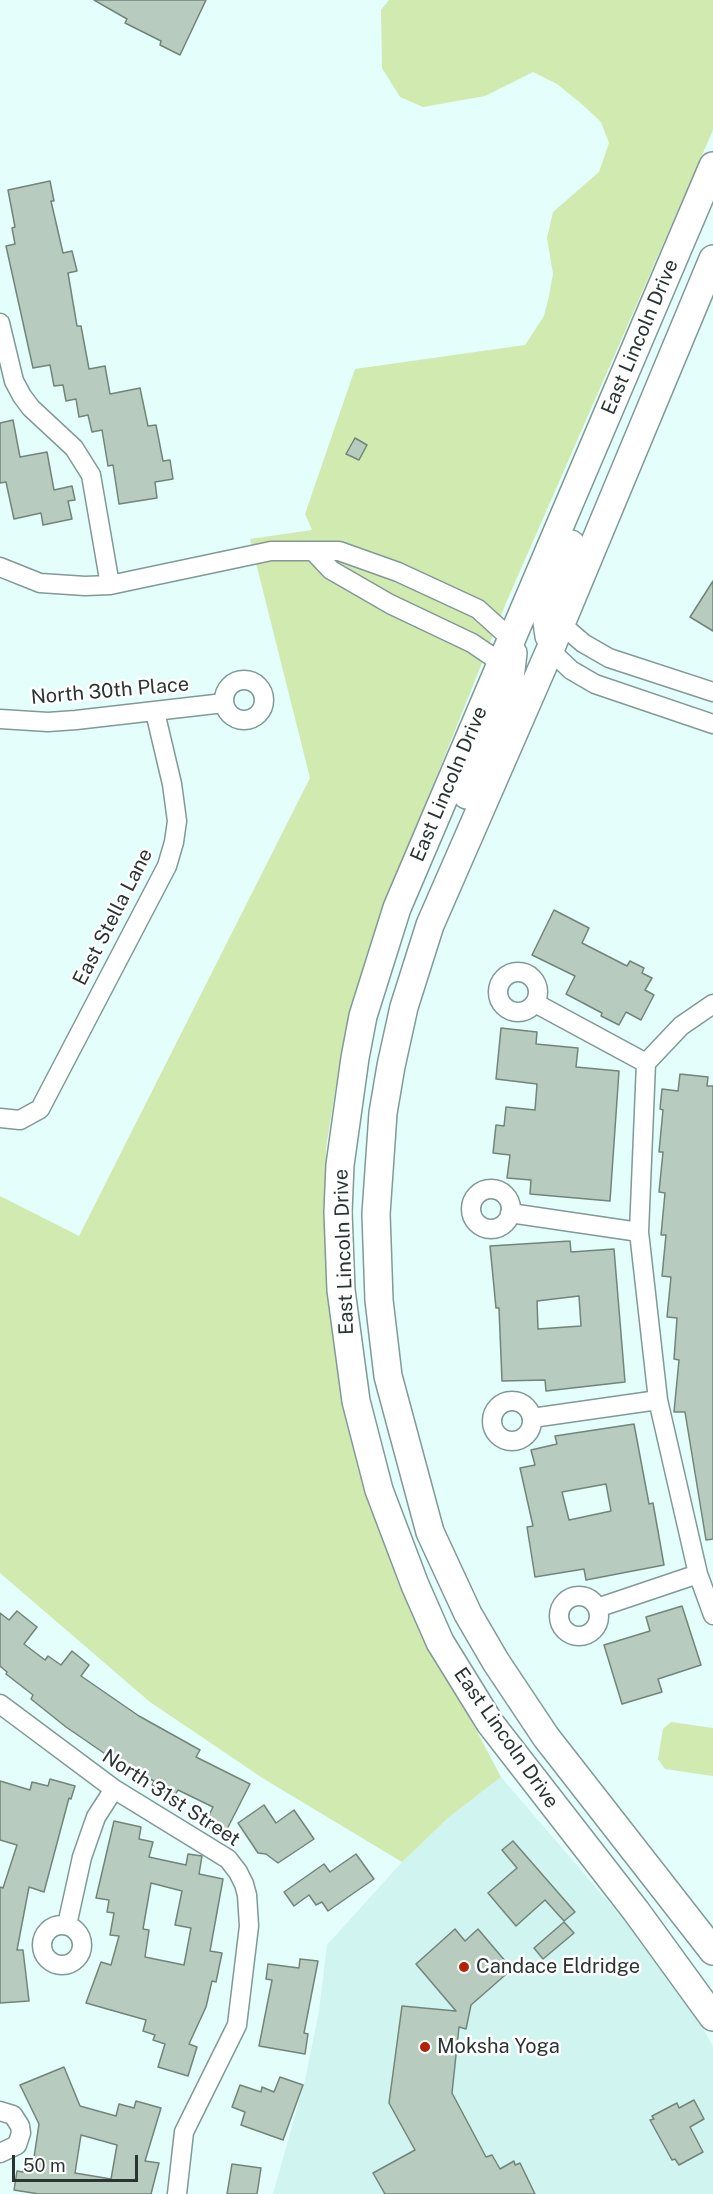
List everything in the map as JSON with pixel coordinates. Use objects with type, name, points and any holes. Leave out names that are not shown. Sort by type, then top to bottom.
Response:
[{"type":"main road","name":"East Lincoln Drive","points":[[505,651],[713,166]]},
{"type":"main road","name":"East Lincoln Drive","points":[[713,258],[550,650],[477,768],[455,820],[430,925],[404,1007],[391,1065],[383,1113],[376,1214],[379,1299],[388,1376],[430,1532],[468,1614],[496,1662],[546,1737],[713,1951]]},
{"type":"main road","points":[[550,650],[547,622],[550,595],[640,378],[653,308]]},
{"type":"main road","points":[[477,768],[508,695],[514,659],[505,651]]},
{"type":"main road","name":"East Lincoln Drive","points":[[477,768],[455,820],[397,908],[363,1016],[347,1104],[340,1166],[341,1290],[356,1401],[379,1490],[414,1585],[440,1642],[490,1723],[636,1911],[713,2017]]},
{"type":"street","points":[[0,322],[14,381],[22,396],[31,408],[74,448],[91,475],[110,585]]},
{"type":"street","points":[[0,567],[40,583],[66,586],[110,585],[271,551],[339,551],[398,572],[478,609],[505,651]]},
{"type":"street","points":[[314,552],[331,570],[390,604],[472,643],[505,651]]},
{"type":"street","points":[[560,623],[583,643],[609,658],[713,692]]},
{"type":"street","points":[[550,650],[571,670],[595,684],[713,724]]},
{"type":"street","name":"North 30th Place","points":[[0,719],[48,722],[224,703]]},
{"type":"street","name":"East Stella Lane","points":[[0,1118],[20,1120],[39,1109],[167,866],[177,821],[172,784],[155,712]]},
{"type":"street","points":[[535,1003],[646,1064]]},
{"type":"street","points":[[713,1004],[681,1026],[646,1064],[639,1232],[658,1400],[698,1574],[713,1615]]},
{"type":"street","points":[[510,1213],[639,1232]]},
{"type":"street","points":[[532,1418],[658,1400]]},
{"type":"street","points":[[597,1608],[698,1574]]},
{"type":"street","name":"North 31st Street","points":[[0,1704],[114,1789],[219,1853],[238,1872],[247,1895],[249,1926],[237,2025],[184,2132],[177,2194]]},
{"type":"street","points":[[67,1925],[82,1857],[96,1817],[114,1789]]},
{"type":"street","points":[[0,2111],[13,2115],[20,2126],[21,2133],[17,2145],[0,2153]]},
{"type":"shaded area","points":[[501,1777],[654,1955],[696,2015],[713,2047],[713,2194],[273,2194],[305,2080],[319,2011],[327,1945],[402,1862],[448,1818]]},
{"type":"green space","points":[[389,0],[713,0],[713,130],[506,603],[385,905],[355,1003],[338,1073],[326,1148],[327,1266],[341,1392],[369,1497],[398,1583],[501,1777],[448,1818],[402,1862],[264,1779],[150,1702],[0,1573],[0,1196],[79,1236],[310,778],[250,539],[312,530],[305,514],[355,369],[525,345],[544,316],[549,296],[553,274],[547,238],[553,212],[599,172],[609,143],[601,122],[583,105],[557,84],[533,72],[485,96],[423,107],[400,97],[382,68],[381,10]]},
{"type":"green space","points":[[671,1722],[713,1728],[713,1776],[665,1769],[658,1759],[663,1729]]},
{"type":"building","points":[[94,0],[206,0],[180,55],[160,45],[161,41],[125,23],[127,19]]},
{"type":"building","points":[[50,181],[54,201],[51,201],[63,253],[72,251],[77,271],[68,273],[77,326],[81,326],[89,369],[105,366],[110,394],[140,388],[148,426],[156,425],[163,461],[170,460],[173,479],[155,482],[157,498],[119,504],[113,465],[108,466],[102,430],[92,432],[88,415],[79,417],[76,399],[66,401],[63,385],[54,386],[50,365],[33,368],[6,246],[15,244],[12,228],[15,227],[8,190]]},
{"type":"building","points":[[13,420],[20,457],[47,452],[54,490],[72,486],[75,500],[68,501],[72,519],[43,525],[41,513],[14,519],[6,482],[0,483],[0,423]]},
{"type":"building","points":[[355,438],[367,445],[359,460],[346,454]]},
{"type":"building","points":[[713,581],[713,631],[690,617]]},
{"type":"building","points":[[554,910],[589,928],[582,943],[627,966],[630,961],[644,968],[642,973],[652,978],[645,990],[654,995],[641,1020],[626,1012],[619,1025],[601,1016],[602,1013],[566,994],[575,976],[532,955]]},
{"type":"building","points":[[501,1028],[537,1032],[536,1044],[578,1048],[576,1067],[619,1071],[610,1201],[530,1194],[531,1180],[507,1178],[510,1155],[493,1153],[496,1125],[504,1126],[506,1107],[535,1110],[537,1084],[496,1079]]},
{"type":"building","points":[[680,1074],[708,1077],[707,1086],[713,1086],[713,1539],[706,1540],[685,1412],[674,1412],[679,1360],[674,1359],[677,1318],[667,1317],[671,1277],[662,1276],[666,1235],[661,1235],[665,1193],[659,1192],[663,1152],[659,1152],[663,1110],[660,1109],[662,1089],[678,1091]]},
{"type":"building","points":[[570,1241],[571,1252],[614,1249],[625,1382],[546,1391],[545,1380],[502,1381],[499,1308],[496,1308],[490,1246]],"holes":[[[579,1296],[581,1326],[538,1329],[537,1301]]]},
{"type":"building","points":[[634,1424],[649,1504],[653,1503],[664,1565],[586,1580],[584,1569],[535,1577],[527,1527],[533,1526],[520,1468],[535,1465],[531,1450],[557,1444],[555,1436]],"holes":[[[606,1484],[611,1511],[569,1520],[562,1492]]]},
{"type":"building","points":[[682,1606],[701,1665],[658,1679],[662,1692],[622,1704],[604,1645],[650,1631],[646,1617]]},
{"type":"building","points":[[17,1611],[37,1627],[24,1644],[45,1660],[48,1656],[61,1665],[72,1651],[89,1665],[81,1676],[139,1716],[200,1750],[196,1757],[250,1784],[224,1835],[204,1825],[213,1807],[178,1790],[174,1797],[152,1785],[154,1781],[114,1760],[66,1727],[31,1699],[33,1695],[6,1674],[7,1672],[0,1666],[0,1613],[9,1620]]},
{"type":"building","points":[[50,1779],[75,1786],[71,1799],[69,1798],[44,1892],[29,1887],[17,1950],[23,1950],[29,2001],[0,2003],[0,1887],[3,1888],[17,1845],[0,1840],[0,1781],[30,1790],[32,1782],[48,1786]]},
{"type":"building","points":[[264,1805],[276,1823],[294,1810],[314,1839],[278,1863],[266,1854],[258,1853],[238,1823]]},
{"type":"building","points":[[114,1821],[141,1827],[139,1839],[153,1842],[149,1857],[186,1865],[188,1854],[202,1856],[199,1874],[223,1879],[210,1951],[222,1953],[216,1982],[212,1981],[206,2007],[189,2044],[197,2047],[188,2076],[158,2067],[165,2044],[153,2040],[155,2035],[143,2031],[146,2020],[86,2003],[101,1962],[111,1965],[119,1936],[110,1935],[114,1913],[107,1912],[109,1900],[96,1898]],"holes":[[[151,1883],[182,1891],[175,1925],[191,1928],[184,1965],[145,1957],[149,1930],[143,1929]]]},
{"type":"building","points":[[513,1841],[575,1912],[564,1921],[545,1900],[516,1926],[488,1893],[517,1868],[502,1850]]},
{"type":"building","points":[[356,1854],[374,1879],[328,1911],[322,1902],[316,1905],[309,1895],[294,1906],[284,1892],[324,1864],[330,1872]]},
{"type":"building","points":[[564,1922],[574,1933],[543,1959],[534,1948]]},
{"type":"building","points":[[455,1929],[465,1941],[478,1929],[512,1969],[471,2005],[466,2029],[459,2027],[452,2093],[486,2157],[492,2155],[500,2169],[514,2161],[515,2165],[520,2163],[535,2194],[385,2194],[373,2173],[415,2150],[389,2103],[402,2006],[456,2011],[416,1964]]},
{"type":"building","points":[[300,1959],[318,1961],[304,2033],[308,2034],[305,2054],[259,2046],[272,1980],[266,1979],[268,1964],[299,1968]]},
{"type":"building","points":[[64,2067],[80,2106],[116,2116],[119,2104],[134,2108],[136,2101],[161,2108],[145,2161],[159,2163],[151,2194],[39,2194],[14,2190],[17,2171],[23,2172],[25,2162],[33,2164],[39,2124],[20,2085]],"holes":[[[81,2135],[117,2145],[111,2179],[75,2173]]]},
{"type":"building","points":[[280,2077],[303,2085],[283,2140],[241,2125],[245,2112],[232,2107],[240,2085],[261,2092],[262,2087],[274,2092]]},
{"type":"building","points":[[694,2100],[704,2119],[690,2127],[703,2152],[679,2165],[675,2159],[672,2160],[650,2120],[654,2119],[652,2116],[677,2103],[679,2108]]},
{"type":"building","points":[[232,2164],[261,2168],[257,2194],[227,2194]]},
{"type":"place","name":"Candace Eldridge","points":[[464,1967]]},
{"type":"place","name":"Moksha Yoga","points":[[425,2047]]}]
